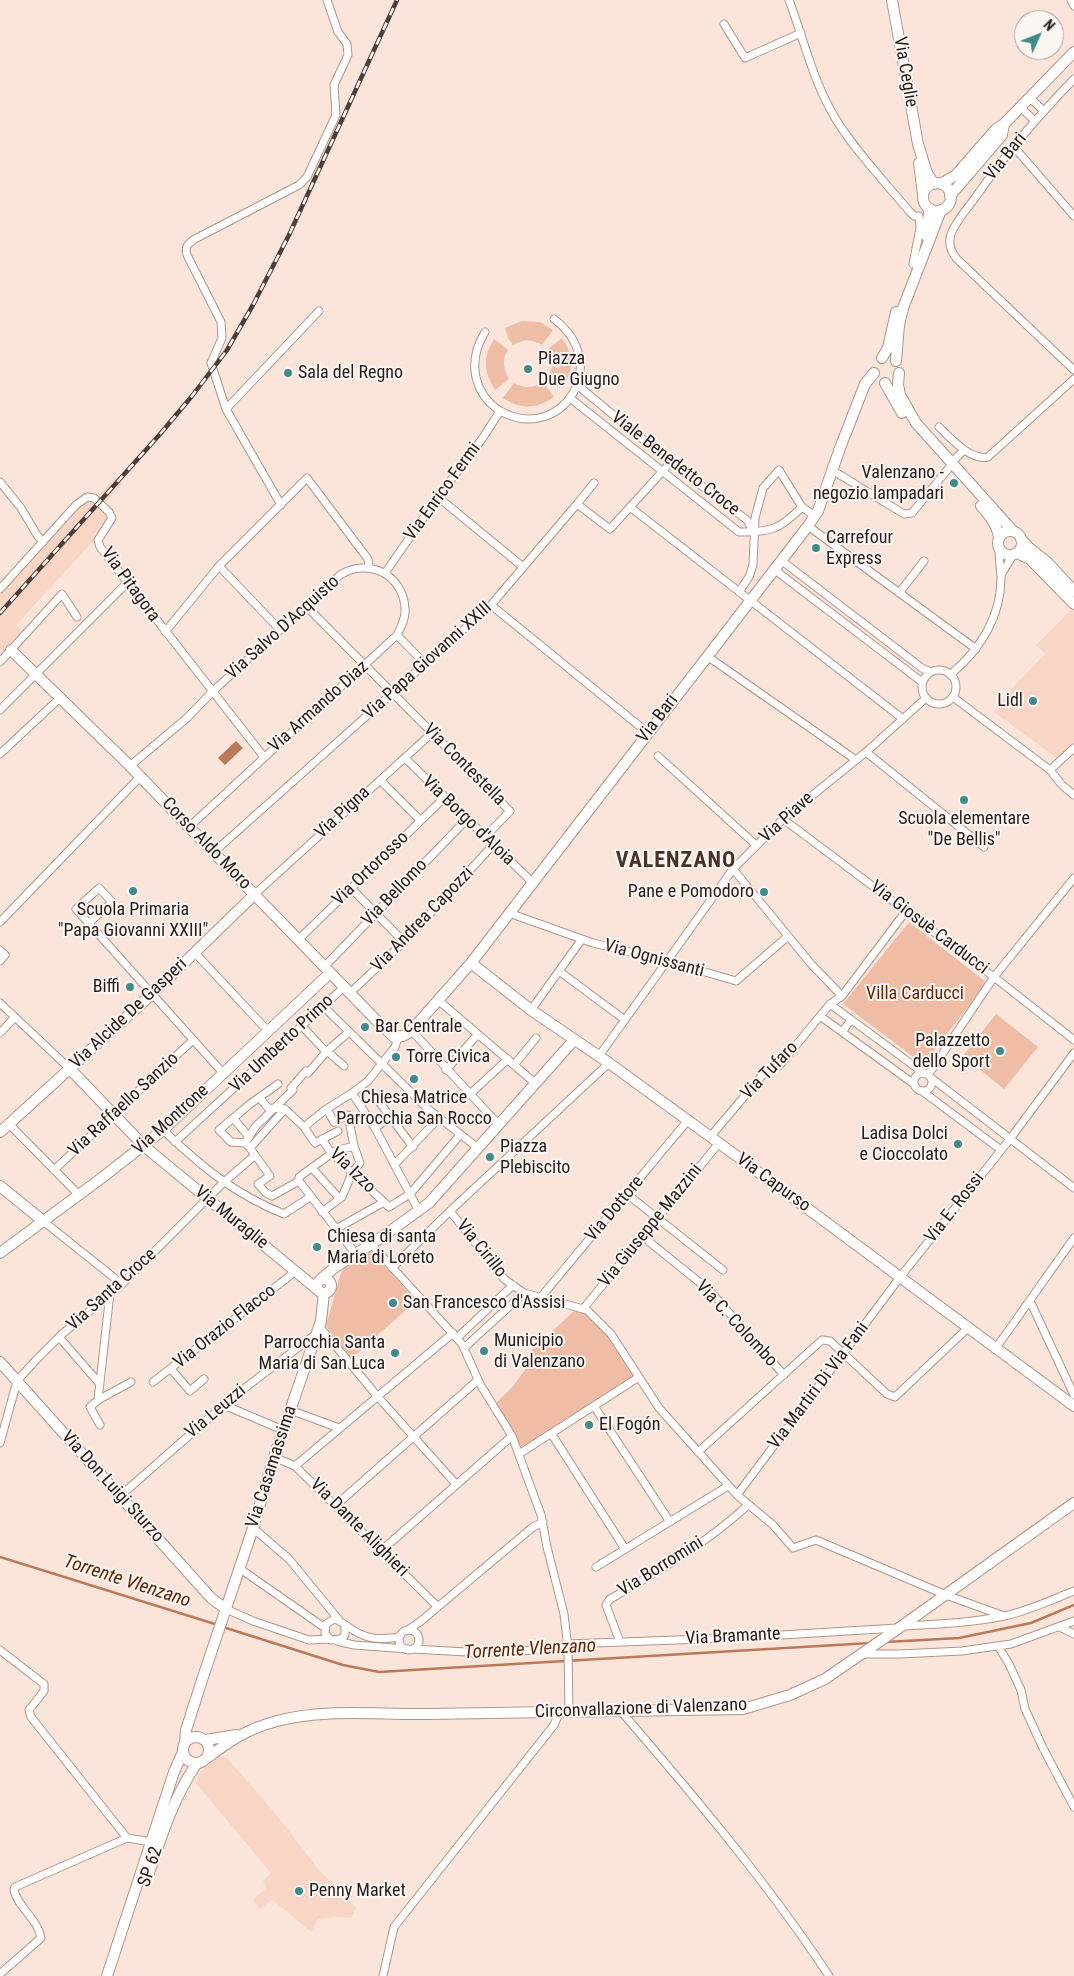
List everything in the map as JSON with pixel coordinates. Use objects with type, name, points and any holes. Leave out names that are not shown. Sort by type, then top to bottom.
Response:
[{"type":"street","points":[[281,505],[226,409],[211,363],[222,338],[221,322],[187,256],[186,249],[193,240],[299,185],[307,177],[336,115],[334,86],[348,55],[347,44],[338,32],[326,0]]},
{"type":"street","points":[[789,0],[820,88],[836,120],[849,139],[914,216],[919,216],[933,209],[948,205],[950,196],[947,189],[938,184],[928,187],[924,194],[924,203],[933,209]]},
{"type":"street","name":"Via Ceglie","points":[[892,0],[918,144],[924,194]]},
{"type":"street","points":[[1071,0],[1074,6]]},
{"type":"street","points":[[724,24],[745,58],[801,33]]},
{"type":"street","name":"Via Bari","points":[[938,184],[956,175],[996,129],[1004,124],[1074,52]]},
{"type":"street","name":"Via Bari","points":[[1074,79],[1035,121],[985,184],[955,228],[950,243],[952,254],[1074,370]]},
{"type":"street","points":[[1030,97],[1044,111]]},
{"type":"street","points":[[1020,108],[1035,121]]},
{"type":"street","name":"Via Bari","points":[[950,196],[1002,135],[1004,124]]},
{"type":"street","name":"Via Ceglie","points":[[918,144],[927,172],[938,184]]},
{"type":"street","points":[[1014,147],[1074,216]]},
{"type":"street","points":[[933,209],[899,300],[890,332],[888,348],[876,364],[874,373],[883,382],[914,430],[1018,534],[1028,547],[1047,562],[1074,592]]},
{"type":"street","points":[[933,209],[899,326],[896,361],[900,374],[898,385],[904,403],[916,423],[989,515],[998,530],[1001,575],[999,604],[988,633],[951,674]]},
{"type":"street","points":[[913,264],[920,228],[919,216]]},
{"type":"street","points":[[226,409],[319,311]]},
{"type":"street","points":[[485,332],[476,351],[475,375],[482,393],[500,411],[519,418],[540,417],[559,408],[570,398],[581,372],[579,351],[574,339],[565,327],[554,319]]},
{"type":"street","points":[[882,358],[896,361]]},
{"type":"street","name":"Via Bari","points":[[398,1037],[411,1030],[470,963],[750,600],[779,566],[808,526],[815,516],[866,384],[874,373]]},
{"type":"street","points":[[860,398],[869,388],[883,382],[894,381],[900,374]]},
{"type":"street","points":[[939,427],[964,450],[982,458],[988,457],[1074,379]]},
{"type":"street","name":"Viale Benedetto Croce","points":[[577,385],[671,462],[747,520],[754,532]]},
{"type":"street","name":"Viale Benedetto Croce","points":[[570,398],[738,532],[754,532]]},
{"type":"street","name":"Via Enrico Fermi","points":[[385,573],[438,497],[482,439],[500,411]]},
{"type":"street","points":[[832,470],[904,514],[912,514],[964,450]]},
{"type":"street","points":[[578,504],[610,529],[671,462]]},
{"type":"street","points":[[739,592],[749,577],[753,565],[754,532],[763,488],[779,470],[802,507],[815,516]]},
{"type":"street","points":[[165,632],[219,566],[307,478],[368,560],[369,567],[385,573],[400,588],[404,597],[404,616],[397,635],[424,664]]},
{"type":"street","points":[[0,482],[21,508],[43,542],[0,588]]},
{"type":"street","name":"Via Papa Giovanni XXIII","points":[[214,852],[491,605],[594,484]]},
{"type":"street","name":"Via Pitagora","points":[[43,542],[87,497],[94,498],[109,512],[112,518],[100,537],[99,544],[127,583],[264,757]]},
{"type":"street","points":[[438,497],[523,568]]},
{"type":"street","points":[[630,507],[903,719]]},
{"type":"street","points":[[754,532],[767,531],[786,523],[802,507]]},
{"type":"street","points":[[808,526],[976,648]]},
{"type":"street","points":[[999,537],[1005,532],[1013,531]]},
{"type":"street","points":[[1001,575],[1021,547],[1022,540]]},
{"type":"street","points":[[999,548],[1003,553],[1015,554],[1030,559],[1074,604]]},
{"type":"street","points":[[899,593],[924,561]]},
{"type":"street","points":[[219,566],[280,630]]},
{"type":"street","points":[[779,566],[922,668],[930,672],[941,670],[951,674],[956,683],[953,697],[949,701],[940,704],[930,702],[926,698],[923,693],[922,682],[930,672]]},
{"type":"street","points":[[779,566],[922,682]]},
{"type":"street","name":"Via Salvo D'Acquisto","points":[[130,766],[188,717],[212,692],[346,571],[369,567]]},
{"type":"street","points":[[0,710],[127,583]]},
{"type":"street","points":[[0,662],[62,594],[77,616]]},
{"type":"street","points":[[491,605],[648,732]]},
{"type":"street","points":[[306,606],[364,665]]},
{"type":"street","name":"Via Armando Diaz","points":[[189,827],[397,635]]},
{"type":"street","name":"Corso Aldo Moro","points":[[11,650],[130,766],[327,970],[394,1037],[398,1037]]},
{"type":"street","points":[[707,656],[856,760]]},
{"type":"street","name":"Via Contestella","points":[[364,665],[510,811],[485,837]]},
{"type":"street","points":[[953,697],[1050,770],[1062,785],[1074,794]]},
{"type":"street","points":[[0,754],[60,698]]},
{"type":"street","name":"Via Piave","points":[[599,1056],[733,869],[783,819],[866,752],[926,698]]},
{"type":"street","name":"Via Pigna","points":[[255,894],[432,733]]},
{"type":"street","points":[[1050,770],[1074,748]]},
{"type":"street","points":[[866,752],[984,848]]},
{"type":"street","points":[[658,756],[756,846]]},
{"type":"street","name":"Via Borgo d'Aloia","points":[[405,758],[444,798],[533,882]]},
{"type":"street","points":[[0,922],[140,777]]},
{"type":"street","points":[[380,780],[420,820]]},
{"type":"street","name":"Via Ortorosso","points":[[298,940],[444,798]]},
{"type":"street","name":"Via Bellomo","points":[[327,970],[375,913],[467,819]]},
{"type":"street","name":"Via Giosuè Carducci","points":[[783,819],[994,977],[1074,1040]]},
{"type":"street","name":"Via Andrea Capozzi","points":[[347,990],[404,942],[493,845]]},
{"type":"street","points":[[733,869],[787,937],[842,996]]},
{"type":"street","points":[[928,1075],[994,977],[1074,878]]},
{"type":"street","points":[[90,923],[112,902],[99,888],[76,909],[223,1073]]},
{"type":"street","points":[[351,888],[404,942]]},
{"type":"street","name":"Via Alcide De Gasperi","points":[[0,1132],[152,994],[255,894]]},
{"type":"street","name":"Via Tufaro","points":[[715,1140],[765,1072],[779,1066],[830,1004],[842,996],[906,911]]},
{"type":"street","name":"Via Ognissanti","points":[[509,913],[582,939],[736,981],[787,937]]},
{"type":"street","points":[[531,1010],[582,939]]},
{"type":"street","points":[[0,950],[5,955],[0,961]]},
{"type":"street","points":[[195,953],[268,1031]]},
{"type":"street","name":"Via Capurso","points":[[470,963],[531,1010],[688,1120],[996,1348],[1073,1401]]},
{"type":"street","name":"Via Montrone","points":[[0,1253],[163,1130],[268,1031],[327,970]]},
{"type":"street","points":[[559,971],[625,1020]]},
{"type":"street","name":"Via Umberto Primo","points":[[175,1142],[323,1006],[347,990]]},
{"type":"street","points":[[438,1000],[535,1083]]},
{"type":"street","points":[[0,1003],[70,1068]]},
{"type":"street","points":[[830,1004],[928,1075],[1074,1188]]},
{"type":"street","points":[[323,1006],[380,1064],[439,1118],[478,1148]]},
{"type":"street","points":[[820,1016],[1001,1150]]},
{"type":"street","points":[[0,1032],[15,1017]]},
{"type":"street","points":[[842,1032],[851,1020]]},
{"type":"street","points":[[302,1026],[327,1052],[344,1066]]},
{"type":"street","points":[[411,1030],[469,1095],[499,1125]]},
{"type":"street","points":[[248,1142],[256,1126],[293,1090],[291,1088],[306,1072],[308,1073],[349,1032]]},
{"type":"street","points":[[446,1070],[478,1034]]},
{"type":"street","points":[[304,1127],[368,1080],[395,1047],[398,1037]]},
{"type":"street","points":[[514,1065],[536,1038]]},
{"type":"street","name":"Via Raffaello Sanzio","points":[[54,1170],[193,1040]]},
{"type":"street","points":[[299,1181],[310,1198],[355,1253],[371,1244],[429,1203],[574,1040]]},
{"type":"street","name":"Via E. Rossi","points":[[901,1276],[1010,1139],[1074,1053]]},
{"type":"street","points":[[469,1095],[508,1059]]},
{"type":"street","points":[[392,1268],[450,1211],[609,1063]]},
{"type":"street","name":"Via Muraglie","points":[[70,1068],[144,1146],[296,1271],[324,1287]]},
{"type":"street","points":[[914,1084],[916,1076],[928,1075]]},
{"type":"street","points":[[922,1091],[928,1090],[931,1085],[928,1075]]},
{"type":"street","points":[[278,1084],[219,1130],[231,1142],[248,1142],[285,1109]]},
{"type":"street","points":[[352,1093],[375,1128],[419,1211]]},
{"type":"street","points":[[260,1098],[268,1108],[285,1109],[304,1127],[314,1143],[338,1131]]},
{"type":"street","points":[[380,1103],[413,1147]]},
{"type":"street","points":[[322,1212],[340,1199],[352,1173],[360,1163],[354,1146],[348,1115],[334,1122],[327,1109]]},
{"type":"street","points":[[375,1128],[390,1117]]},
{"type":"street","points":[[394,1164],[413,1147],[439,1118]]},
{"type":"street","points":[[234,1119],[254,1156],[270,1176],[258,1184],[266,1193],[272,1196],[299,1181],[300,1176],[331,1153],[354,1146]]},
{"type":"street","name":"Via Dottore","points":[[541,1297],[688,1120]]},
{"type":"street","points":[[9,1124],[79,1195]]},
{"type":"street","points":[[982,1137],[991,1125]]},
{"type":"street","points":[[163,1130],[223,1183],[265,1206],[284,1214],[310,1198]]},
{"type":"street","points":[[336,1229],[384,1202],[389,1207],[410,1194],[460,1135]]},
{"type":"street","name":"Via Izzo","points":[[322,1139],[331,1153],[384,1202]]},
{"type":"street","name":"Via Giuseppe Mazzini","points":[[583,1309],[642,1236],[715,1140]]},
{"type":"street","name":"Via Santa Croce","points":[[0,1443],[17,1381],[58,1337],[122,1284],[223,1183],[254,1156]]},
{"type":"street","points":[[312,1168],[340,1199]]},
{"type":"street","points":[[0,1186],[122,1284]]},
{"type":"street","points":[[628,1194],[723,1270]]},
{"type":"street","name":"Via Cirillo","points":[[450,1211],[504,1279],[513,1286],[524,1293],[583,1309]]},
{"type":"street","name":"Via C. Colombo","points":[[642,1236],[709,1290],[784,1375]]},
{"type":"street","points":[[996,1348],[1074,1238]]},
{"type":"street","points":[[371,1244],[464,1348],[478,1380],[512,1436],[542,1522],[564,1614],[568,1646],[564,1711],[394,1927],[383,1976]]},
{"type":"street","name":"Via Casamassima","points":[[193,1712],[274,1457],[318,1330],[324,1287],[340,1265],[355,1253]]},
{"type":"street","name":"Via Orazio Flacco","points":[[153,1382],[296,1271]]},
{"type":"street","name":"Via Martiri Di Via Fani","points":[[737,1495],[901,1276]]},
{"type":"street","points":[[295,1466],[339,1428],[455,1336],[513,1286]]},
{"type":"street","points":[[98,1400],[110,1293]]},
{"type":"street","points":[[464,1348],[524,1293]]},
{"type":"street","points":[[1030,1301],[1073,1401]]},
{"type":"street","points":[[583,1309],[611,1334],[659,1408],[728,1486],[773,1525],[793,1548],[816,1540],[946,1595],[1004,1616]]},
{"type":"street","points":[[698,1452],[822,1340],[830,1341],[887,1394],[895,1397],[969,1327]]},
{"type":"street","points":[[318,1330],[456,1484]]},
{"type":"street","name":"Via Leuzzi","points":[[120,1496],[224,1405],[318,1330]]},
{"type":"street","points":[[58,1337],[99,1383]]},
{"type":"street","name":"Via Don Luigi Sturzo","points":[[0,1362],[225,1612]]},
{"type":"street","points":[[171,1369],[190,1391],[204,1379]]},
{"type":"street","points":[[519,1454],[639,1377]]},
{"type":"street","points":[[336,1505],[478,1380]]},
{"type":"street","points":[[100,1425],[90,1407],[98,1400],[131,1382]]},
{"type":"street","points":[[224,1405],[283,1430]]},
{"type":"street","points":[[594,1406],[670,1522]]},
{"type":"street","points":[[290,1410],[339,1428]]},
{"type":"street","points":[[551,1433],[625,1549]]},
{"type":"street","points":[[382,1550],[512,1436]]},
{"type":"street","name":"Via Dante Alighieri","points":[[274,1457],[295,1466],[438,1607]]},
{"type":"street","points":[[596,1566],[728,1486]]},
{"type":"street","name":"Circonvallazione di Valenzano","points":[[240,1734],[258,1726],[298,1716],[354,1713],[743,1709],[790,1695],[825,1679],[1074,1503]]},
{"type":"street","name":"Via Borromini","points":[[620,1642],[606,1605],[610,1599],[675,1562],[734,1518],[748,1505]]},
{"type":"street","points":[[253,1528],[289,1560],[342,1623],[345,1635],[342,1639],[332,1640],[325,1634],[325,1628],[330,1620],[342,1623],[373,1640],[399,1637],[403,1632],[438,1607],[533,1527],[542,1522]]},
{"type":"street","points":[[239,1568],[325,1628]]},
{"type":"street","name":"Via Bramante","points":[[225,1612],[309,1640],[332,1640],[354,1645],[485,1653],[620,1642],[899,1628],[965,1622],[1023,1611],[1074,1591]]},
{"type":"street","points":[[864,1653],[900,1654],[962,1651],[998,1646],[1011,1644],[1074,1621]]},
{"type":"street","points":[[1060,1627],[1074,1634]]},
{"type":"street","points":[[399,1637],[401,1646],[410,1649],[418,1643],[415,1633],[408,1630]]},
{"type":"street","points":[[998,1646],[1021,1690],[1025,1709],[1039,1740],[1074,1808]]},
{"type":"street","points":[[0,1650],[44,1684],[44,1691],[29,1710],[31,1717],[127,1838]]},
{"type":"street","points":[[620,1710],[707,1811],[769,1890],[829,1976]]},
{"type":"street","points":[[193,1712],[202,1738],[210,1747],[207,1758]]},
{"type":"street","name":"SP 62","points":[[107,1976],[174,1772],[184,1747],[186,1730],[193,1712]]},
{"type":"street","points":[[240,1734],[197,1763],[190,1761],[184,1747],[190,1737],[202,1738],[240,1734]]},
{"type":"street","name":"SP 62","points":[[115,1976],[168,1817],[182,1785],[197,1763]]},
{"type":"street","points":[[0,1974],[41,1938],[38,1928],[16,1898],[14,1890],[16,1887],[127,1838],[152,1842]]},
{"type":"shaded area","points":[[115,477],[122,484],[100,509],[106,514],[107,518],[93,536],[94,540],[16,625],[22,631],[4,651],[1,649],[0,651],[0,593],[82,503],[87,500],[93,501]]},
{"type":"shaded area","points":[[1072,609],[1074,612],[1074,744],[1058,759],[994,712],[1016,684],[1045,654],[1036,645]]},
{"type":"shaded area","points":[[236,741],[243,748],[225,765],[218,758]]},
{"type":"shaded area","points":[[220,1756],[228,1759],[279,1818],[319,1870],[356,1908],[351,1918],[318,1919],[311,1932],[272,1899],[260,1909],[253,1900],[267,1887],[263,1881],[271,1873],[195,1782],[201,1770]]},
{"type":"green space","points":[[522,321],[540,322],[553,330],[542,345],[528,340],[513,345],[508,338],[505,328]]},
{"type":"green space","points":[[562,338],[569,351],[571,363],[569,375],[562,388],[548,377],[553,365],[558,369],[561,364],[556,357],[552,361],[548,349]]},
{"type":"green space","points":[[494,339],[508,350],[504,357],[504,364],[509,379],[495,390],[486,365],[490,346]]},
{"type":"green space","points":[[543,382],[554,397],[541,404],[535,406],[516,405],[503,398],[514,383],[528,387],[536,386]]},
{"type":"green space","name":"Villa Carducci","points":[[909,922],[987,983],[923,1064],[843,1004]]},
{"type":"green space","name":"Palazzetto dello Sport","points":[[996,1014],[1038,1047],[1004,1089],[963,1056]]},
{"type":"green space","points":[[370,1250],[416,1301],[351,1359],[326,1326],[340,1276],[346,1263]]},
{"type":"green space","points":[[575,1310],[587,1310],[611,1334],[639,1377],[519,1454],[493,1406],[513,1386],[534,1358],[529,1353]]},
{"type":"waterway","name":"Torrente Vlenzano","points":[[0,1557],[218,1625]]},
{"type":"waterway","name":"Torrente Vlenzano","points":[[886,1642],[959,1638],[1031,1623],[1074,1605]]},
{"type":"waterway","name":"Torrente Vlenzano","points":[[223,1627],[343,1665],[379,1672],[870,1643]]},
{"type":"railway","points":[[0,613],[161,433],[227,350],[253,305],[289,235],[397,0]]},
{"type":"place","name":"Piazza Due Giugno","points":[[528,369]]},
{"type":"place","name":"Sala del Regno","points":[[288,373]]},
{"type":"place","name":"Valenzano - negozio lampadari","points":[[954,483]]},
{"type":"place","name":"Carrefour Express","points":[[816,548]]},
{"type":"place","name":"Lidl","points":[[1033,701]]},
{"type":"place","name":"Scuola elementare \"De Bellis\"","points":[[964,800]]},
{"type":"place","name":"Scuola Primaria \"Papa Giovanni XXIII\"","points":[[133,891]]},
{"type":"place","name":"Pane e Pomodoro","points":[[764,892]]},
{"type":"place","name":"Biffi","points":[[130,987]]},
{"type":"place","name":"Bar Centrale","points":[[365,1027]]},
{"type":"place","name":"Palazzetto dello Sport","points":[[1000,1051]]},
{"type":"place","name":"Torre Civica","points":[[396,1057]]},
{"type":"place","name":"Chiesa Matrice Parrocchia San Rocco","points":[[414,1079]]},
{"type":"place","name":"Ladisa Dolci e Cioccolato","points":[[958,1144]]},
{"type":"place","name":"Piazza Plebiscito","points":[[490,1157]]},
{"type":"place","name":"Chiesa di santa Maria di Loreto","points":[[317,1247]]},
{"type":"place","name":"San Francesco d'Assisi","points":[[393,1303]]},
{"type":"place","name":"Municipio di Valenzano","points":[[484,1351]]},
{"type":"place","name":"Parrocchia Santa Maria di San Luca","points":[[395,1353]]},
{"type":"place","name":"El Fogón","points":[[589,1425]]},
{"type":"place","name":"Penny Market","points":[[299,1891]]},
{"type":"district","name":"VALENZANO","points":[[676,861]]}]
